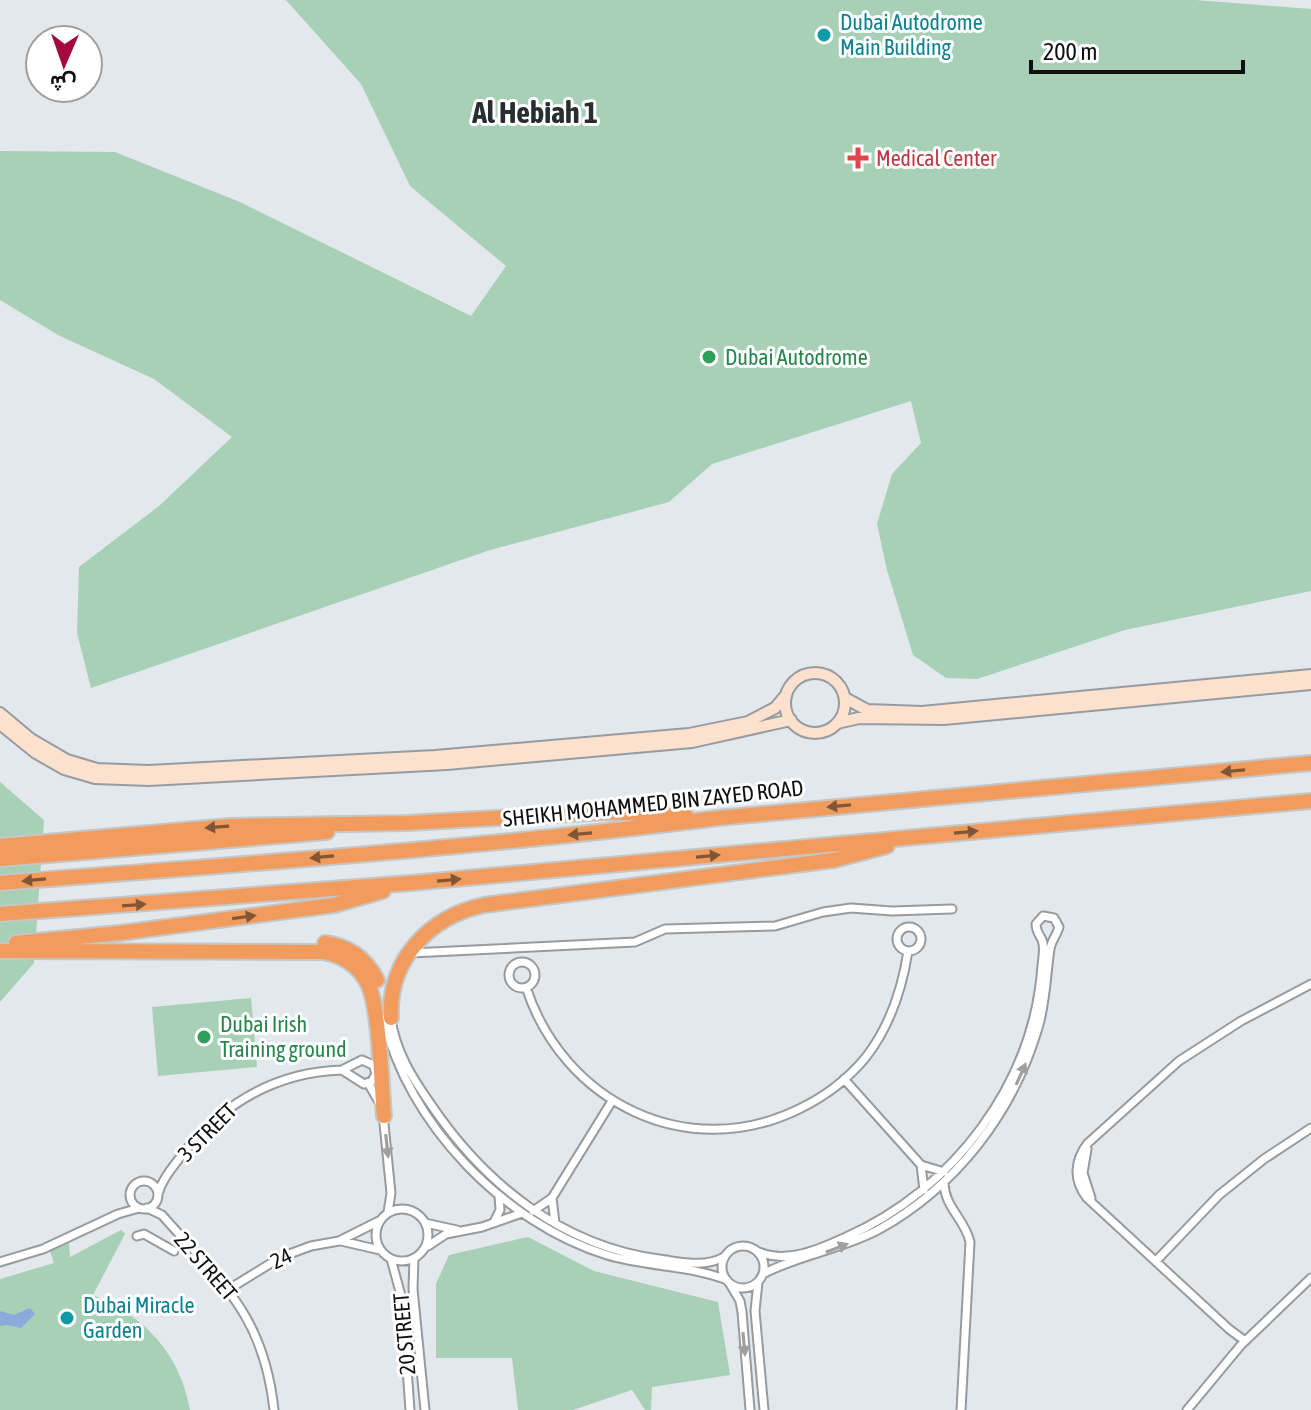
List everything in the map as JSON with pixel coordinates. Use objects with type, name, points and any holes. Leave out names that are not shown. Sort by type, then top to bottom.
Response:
[{"type":"highway","name":"SHEIKH MOHAMMED BIN ZAYED ROAD","points":[[0,883],[412,850],[1311,763]]},
{"type":"highway","points":[[0,914],[411,883],[1311,801]]},
{"type":"highway","points":[[0,846],[245,826],[407,823],[606,812],[718,818]]},
{"type":"highway","points":[[0,859],[308,835],[407,823]]},
{"type":"highway","points":[[0,838],[129,834]]},
{"type":"highway","points":[[388,1018],[395,983],[417,941],[436,924],[471,908],[834,860],[917,836]]},
{"type":"highway","points":[[0,944],[110,935],[334,905],[411,883]]},
{"type":"highway","points":[[0,924],[96,908]]},
{"type":"highway","points":[[229,950],[317,943],[343,947],[359,956],[371,969],[388,1018]]},
{"type":"highway","points":[[0,951],[324,952],[345,959],[362,974],[372,995],[384,1116]]},
{"type":"street","points":[[0,713],[31,739],[67,760],[97,769],[148,771],[435,756],[689,734],[748,722],[775,708],[799,678],[816,673],[832,678],[842,690],[845,698],[837,723]]},
{"type":"street","points":[[845,698],[873,711],[922,712],[1311,675]]},
{"type":"street","points":[[786,695],[785,705],[791,720],[797,726],[822,732],[837,723],[859,718],[894,721],[944,719],[1311,684]]},
{"type":"street","points":[[0,724],[36,753],[64,769],[95,778],[139,780],[434,765],[629,748],[715,739],[761,725],[791,720]]},
{"type":"street","points":[[409,953],[635,942],[665,929],[775,926],[823,912],[851,908],[892,911],[952,909]]},
{"type":"street","points":[[388,1018],[409,1072],[443,1122],[479,1166],[533,1211],[577,1235],[649,1258],[711,1263],[724,1257],[732,1248],[742,1245],[773,1257],[787,1257],[840,1240],[884,1218],[924,1194],[944,1182],[991,1127],[1025,1064],[1046,994],[1050,947],[1059,927],[1054,918],[1043,916],[1036,924],[1043,946],[1041,982],[1033,1019],[1015,1070],[981,1129],[924,1194],[877,1230],[763,1274]]},
{"type":"street","points":[[526,987],[555,1048],[589,1084],[612,1101],[644,1117],[679,1126],[714,1129],[750,1126],[784,1116],[816,1101],[865,1058],[895,1008],[904,980],[908,951]]},
{"type":"street","points":[[1243,1343],[1097,1206],[1087,1191],[1083,1173],[1085,1155],[1093,1139],[1179,1061],[1241,1021],[1311,984]]},
{"type":"street","points":[[388,1018],[399,1066],[439,1131],[472,1172],[522,1213],[551,1232],[598,1252],[643,1264],[702,1272],[743,1288],[758,1282]]},
{"type":"street","name":"3 STREET","points":[[158,1196],[166,1175],[197,1136],[235,1102],[286,1079],[313,1072],[342,1070],[358,1061],[370,1062],[376,1073],[368,1083],[384,1116],[391,1193],[388,1212]]},
{"type":"street","points":[[342,1070],[360,1083],[368,1083]]},
{"type":"street","points":[[844,1079],[921,1165],[944,1172]]},
{"type":"street","points":[[533,1211],[552,1198],[612,1101]]},
{"type":"street","points":[[1156,1261],[1219,1195],[1264,1159],[1311,1128]]},
{"type":"street","points":[[921,1165],[924,1194]]},
{"type":"street","name":"3 STREET","points":[[151,1183],[166,1175]]},
{"type":"street","points":[[944,1182],[949,1205],[966,1228],[970,1242],[961,1410]]},
{"type":"street","points":[[0,1262],[52,1245],[118,1214],[154,1204],[158,1196],[151,1183],[138,1183],[118,1214]]},
{"type":"street","points":[[924,1194],[949,1205]]},
{"type":"street","points":[[493,1224],[500,1210],[499,1195]]},
{"type":"street","name":"22 STREET","points":[[158,1196],[162,1215]]},
{"type":"street","points":[[130,1197],[143,1208]]},
{"type":"street","points":[[552,1198],[555,1223]]},
{"type":"street","name":"22 STREET","points":[[143,1208],[162,1215],[229,1289],[249,1320],[260,1347],[274,1410]]},
{"type":"street","points":[[460,1230],[425,1223],[413,1211],[396,1209],[379,1221],[375,1231],[380,1250],[391,1259],[403,1261],[414,1258],[434,1241],[460,1230],[493,1224],[522,1213]]},
{"type":"street","name":"24","points":[[229,1289],[281,1257],[311,1246],[339,1241],[379,1221]]},
{"type":"street","points":[[423,1250],[428,1241],[425,1223]]},
{"type":"street","points":[[137,1236],[144,1234],[173,1253],[183,1239]]},
{"type":"street","name":"24","points":[[339,1241],[380,1250]]},
{"type":"street","points":[[759,1252],[764,1263],[755,1301],[764,1410]]},
{"type":"street","points":[[724,1257],[722,1269],[740,1301],[742,1312],[750,1410]]},
{"type":"street","name":"20 STREET","points":[[414,1258],[413,1289],[425,1410]]},
{"type":"street","name":"20 STREET","points":[[391,1259],[402,1299],[410,1410]]},
{"type":"street","points":[[1187,1410],[1243,1343],[1311,1278]]},
{"type":"green space","name":"Dubai Autodrome","points":[[286,0],[1196,0],[1311,9],[1311,591],[1125,630],[977,679],[946,678],[913,655],[887,570],[877,524],[892,474],[921,443],[911,401],[712,464],[669,502],[490,550],[91,688],[77,633],[79,567],[159,506],[232,437],[154,379],[58,335],[0,300],[0,151],[115,152],[240,202],[471,316],[506,266],[410,186],[361,84]]},
{"type":"green space","points":[[0,782],[44,820],[34,963],[0,1002]]},
{"type":"green space","name":"Dubai Irish Training ground","points":[[251,998],[257,1067],[158,1076],[152,1007]]},
{"type":"green space","name":"Dubai Miracle Garden","points":[[121,1230],[125,1234],[93,1295],[129,1314],[157,1339],[178,1371],[190,1410],[0,1410],[0,1279],[54,1263],[50,1251],[69,1243],[70,1257]]},
{"type":"green space","points":[[528,1237],[594,1271],[718,1302],[730,1375],[652,1387],[651,1410],[645,1410],[632,1390],[573,1410],[518,1410],[512,1358],[436,1358],[436,1284],[449,1255]]},
{"type":"water","points":[[30,1308],[35,1314],[21,1328],[0,1326],[0,1311],[14,1315]]},
{"type":"place","name":"Dubai Autodrome Main Building","points":[[824,35]]},
{"type":"place","name":"Medical Center","points":[[858,158]]},
{"type":"place","name":"Dubai Autodrome","points":[[709,357]]},
{"type":"place","name":"Dubai Irish Training ground","points":[[204,1037]]},
{"type":"place","name":"Dubai Miracle Garden","points":[[67,1318]]},
{"type":"district","name":"Al Hebiah 1","points":[[535,112]]}]
